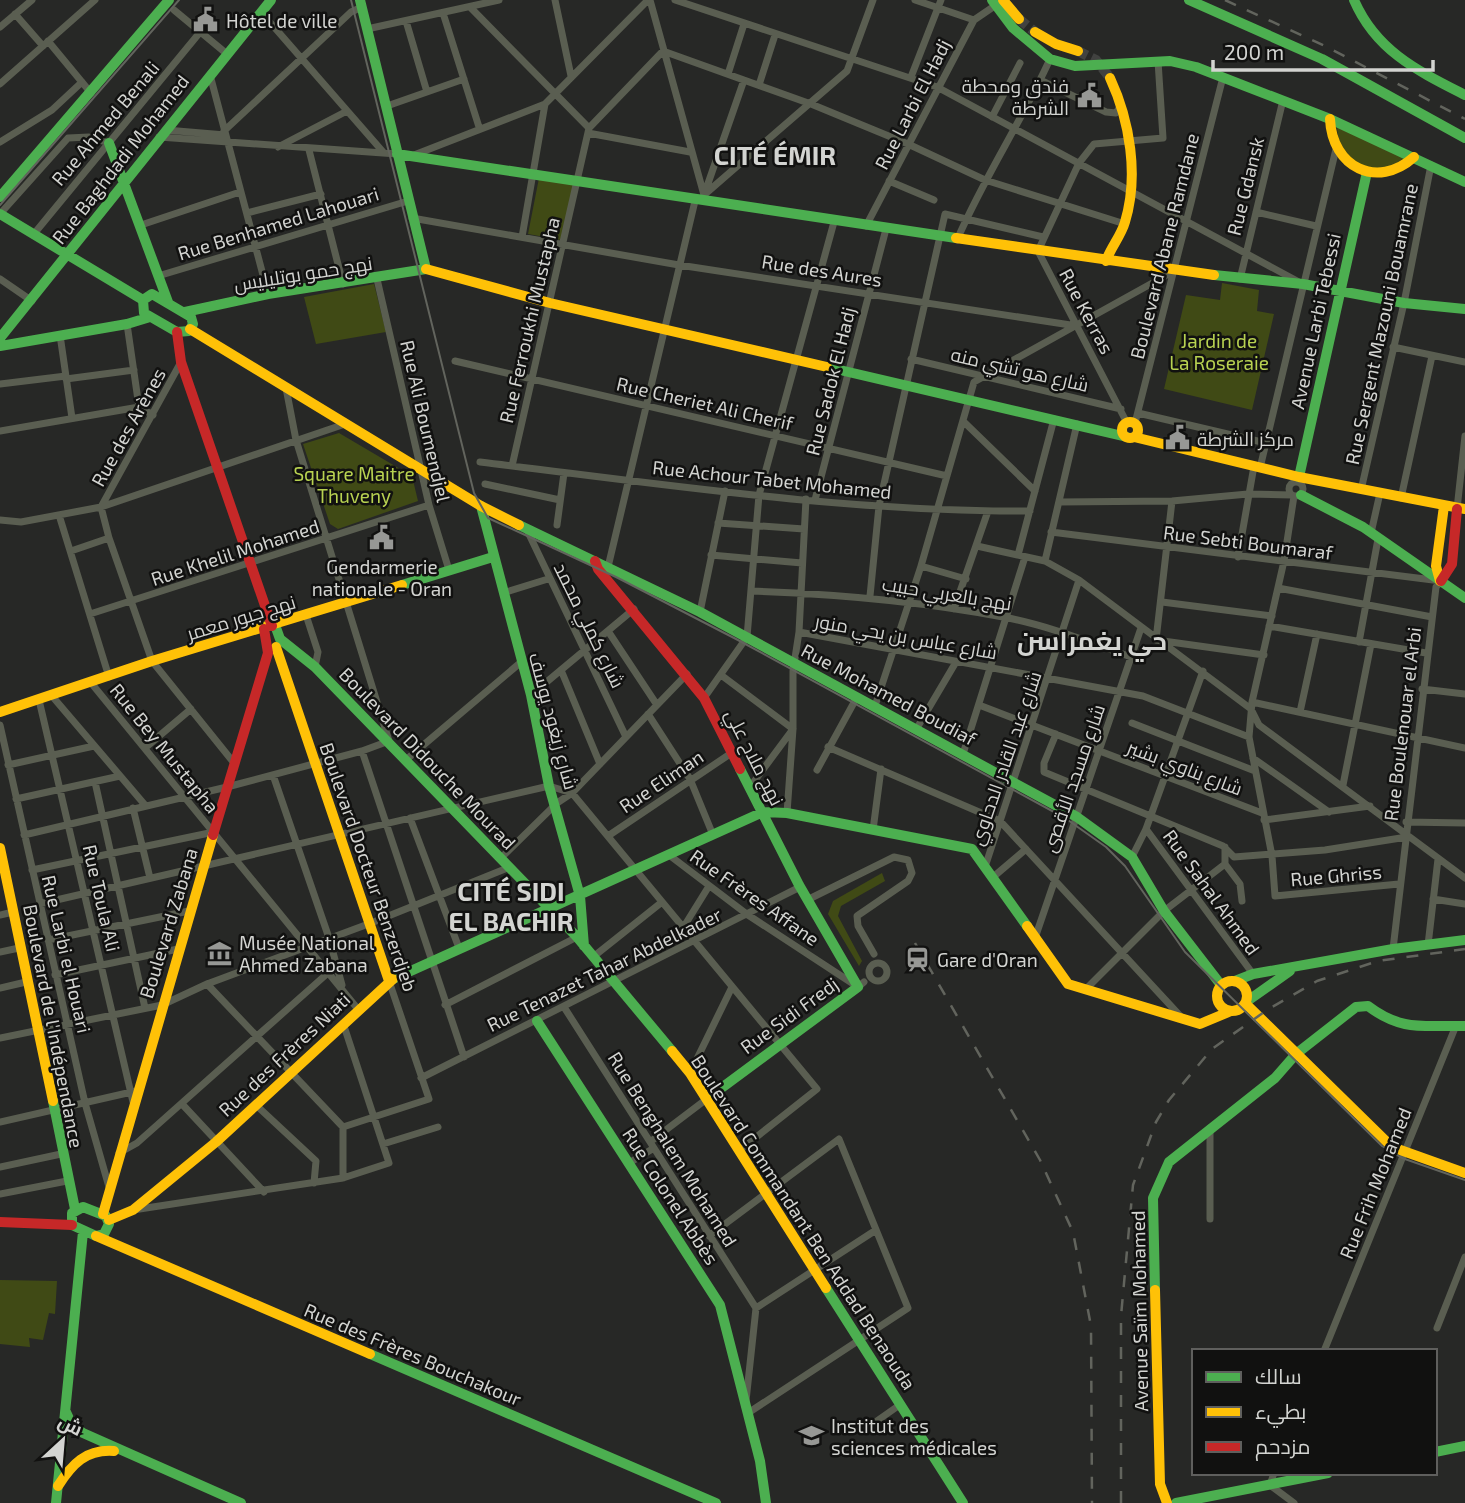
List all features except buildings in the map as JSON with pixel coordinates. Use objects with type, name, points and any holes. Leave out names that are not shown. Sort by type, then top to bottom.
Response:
[{"type":"main road","points":[[1189,0],[1314,55],[1465,138]]},
{"type":"main road","points":[[1354,0],[1365,26],[1390,55],[1465,94]]},
{"type":"main road","name":"Rue Baghdadi Mohamed","points":[[0,338],[268,1]]},
{"type":"main road","points":[[997,2],[1019,19]]},
{"type":"main road","points":[[997,2],[1013,27],[1050,59],[1075,66],[1158,61],[1196,67],[1330,119],[1465,182]]},
{"type":"main road","points":[[361,4],[426,269],[550,303],[1283,473],[1296,480],[1321,481],[1461,509],[1452,564],[1441,581]]},
{"type":"main road","points":[[0,197],[172,5]]},
{"type":"main road","points":[[1035,32],[1056,44],[1078,51]]},
{"type":"main road","points":[[1106,261],[1125,224],[1133,191],[1121,105],[1110,78]]},
{"type":"main road","points":[[1330,119],[1328,130],[1336,149],[1355,167],[1367,172],[1395,172],[1407,166],[1414,157]]},
{"type":"main road","points":[[109,143],[168,302]]},
{"type":"main road","points":[[397,154],[957,240],[1175,271],[1303,284],[1404,303],[1465,309]]},
{"type":"main road","name":"Avenue Larbi Tebessi","points":[[1296,480],[1367,172]]},
{"type":"main road","points":[[0,214],[143,300]]},
{"type":"main road","name":"نهج حمو بوتليليس","points":[[185,312],[268,294],[377,279],[426,269]]},
{"type":"main road","points":[[152,294],[168,302],[185,312],[192,321],[186,333],[177,332],[150,317],[142,309],[143,300],[152,294]]},
{"type":"main road","points":[[0,346],[127,324],[150,317]]},
{"type":"main road","name":"Rue Mohamed Boudiaf","points":[[190,329],[481,506],[700,612],[1077,817],[1132,857],[1164,911],[1219,990]]},
{"type":"main road","points":[[177,332],[181,362],[270,627]]},
{"type":"main road","points":[[1130,437],[1122,431],[1133,420]]},
{"type":"main road","points":[[1298,494],[1321,481]]},
{"type":"main road","points":[[1298,494],[1318,501],[1465,598]]},
{"type":"main road","name":"شارع زيغود يوسف","points":[[481,506],[580,896],[584,946]]},
{"type":"main road","name":"Rue Boulenouar el Arbi","points":[[1441,581],[1436,566],[1444,506]]},
{"type":"main road","name":"نهج جبور معمر","points":[[0,712],[92,684],[152,662],[493,557]]},
{"type":"main road","name":"نهج ملاح علي","points":[[595,561],[598,569],[634,609],[704,698],[807,900],[861,984]]},
{"type":"main road","name":"Boulevard Didouche Mourad","points":[[270,627],[407,759],[577,937]]},
{"type":"main road","name":"Boulevard Docteur Benzerdjeb","points":[[270,627],[272,650],[340,833],[389,981]]},
{"type":"main road","points":[[272,650],[290,647]]},
{"type":"main road","name":"Boulevard Zabana","points":[[106,1217],[109,1188],[134,1096],[202,866],[272,650]]},
{"type":"main road","points":[[763,812],[787,813],[972,849],[1068,984],[1200,1024],[1246,1003],[1293,968]]},
{"type":"main road","name":"Rue des Frères Niati","points":[[106,1217],[133,1210],[216,1142],[389,981],[637,872],[763,812]]},
{"type":"main road","name":"Boulevard de l'Indépendance","points":[[0,848],[3,877],[13,912],[61,1154],[75,1209]]},
{"type":"main road","name":"Boulevard Commandant Ben Addad Benaouda","points":[[577,937],[708,1098],[963,1503]]},
{"type":"main road","points":[[1210,1021],[1219,990],[1253,974],[1393,949],[1465,940]]},
{"type":"main road","points":[[1235,981],[1246,989],[1246,1003],[1392,1147],[1465,1173]]},
{"type":"main road","name":"Rue Sidi Fredj","points":[[708,1098],[861,984]]},
{"type":"main road","points":[[1219,990],[1220,1006],[1231,1012]]},
{"type":"main road","name":"Avenue Saïm Mohamed","points":[[1167,1503],[1160,1484],[1153,1198],[1169,1162],[1275,1078],[1296,1055],[1362,1005],[1393,1023],[1460,1027]]},
{"type":"main road","name":"Rue Colonel Abbès","points":[[537,1021],[720,1305],[747,1408],[766,1503]]},
{"type":"main road","points":[[1,1220],[72,1225],[96,1236],[106,1232],[106,1217],[83,1207],[75,1209],[70,1217],[72,1225]]},
{"type":"main road","points":[[56,1503],[83,1232]]},
{"type":"main road","name":"Rue des Frères Bouchakour","points":[[96,1236],[716,1503]]},
{"type":"main road","points":[[66,1412],[77,1430],[241,1503]]},
{"type":"main road","points":[[1437,1452],[1465,1446]]},
{"type":"main road","points":[[58,1486],[71,1465],[93,1449],[125,1453]]},
{"type":"main road","points":[[1176,1503],[1318,1475]]},
{"type":"street","points":[[17,0],[23,8]]},
{"type":"street","points":[[0,27],[32,0]]},
{"type":"street","points":[[0,84],[95,0]]},
{"type":"street","points":[[367,29],[499,0]]},
{"type":"street","points":[[555,0],[571,76]]},
{"type":"street","points":[[522,237],[545,104],[554,92],[649,0],[690,152],[700,200]]},
{"type":"street","points":[[675,0],[937,87],[1246,250],[1303,284]]},
{"type":"street","points":[[700,200],[847,71],[873,0]]},
{"type":"street","points":[[915,0],[939,4],[974,20]]},
{"type":"street","name":"Rue Larbi El Hadj","points":[[866,226],[974,20],[997,2]]},
{"type":"street","points":[[225,136],[361,4]]},
{"type":"street","points":[[911,77],[939,4]]},
{"type":"street","points":[[172,5],[228,54]]},
{"type":"street","points":[[470,7],[588,130],[690,152]]},
{"type":"street","points":[[261,12],[384,153]]},
{"type":"street","points":[[15,13],[91,93]]},
{"type":"street","points":[[443,13],[479,127]]},
{"type":"street","points":[[406,21],[427,92]]},
{"type":"street","points":[[727,74],[744,24]]},
{"type":"street","name":"Rue Ahmed Benali","points":[[33,235],[201,32]]},
{"type":"street","points":[[759,85],[775,35]]},
{"type":"street","points":[[663,51],[811,104],[908,144],[985,180],[1125,224]]},
{"type":"street","points":[[588,130],[663,51]]},
{"type":"street","points":[[957,240],[985,180],[1016,130],[1050,59]]},
{"type":"street","points":[[1038,251],[1079,163],[1094,144],[1163,138],[1158,61]]},
{"type":"street","points":[[992,117],[1020,63]]},
{"type":"street","points":[[210,75],[268,294]]},
{"type":"street","name":"Boulevard Abane Ramdane","points":[[1133,420],[1175,271],[1223,77]]},
{"type":"street","points":[[387,106],[464,79]]},
{"type":"street","points":[[608,567],[680,265],[700,200],[744,80]]},
{"type":"street","points":[[1040,80],[1106,112],[1116,113],[1121,105]]},
{"type":"street","points":[[0,142],[52,110],[82,82]]},
{"type":"street","name":"Rue Gdansk","points":[[1240,279],[1283,100]]},
{"type":"street","points":[[414,155],[479,127],[545,104]]},
{"type":"street","points":[[278,147],[347,111]]},
{"type":"street","name":"Rue Ferroukhi Mustapha","points":[[512,466],[588,130]]},
{"type":"street","points":[[162,134],[225,136],[278,147],[309,150],[397,154]]},
{"type":"street","points":[[0,214],[68,138],[89,137],[109,143]]},
{"type":"street","points":[[1238,557],[1248,494],[1266,443],[1336,149]]},
{"type":"street","points":[[309,150],[343,284]]},
{"type":"street","name":"Rue Sergent Mazouni Bouamrane","points":[[1361,490],[1404,303],[1430,165]]},
{"type":"street","points":[[890,181],[934,200]]},
{"type":"street","points":[[141,225],[240,192]]},
{"type":"street","points":[[247,213],[321,194]]},
{"type":"street","name":"Rue Benhamed Lahouari","points":[[158,276],[408,201]]},
{"type":"street","points":[[1256,212],[1316,226]]},
{"type":"street","points":[[870,596],[888,462],[945,214],[1043,237]]},
{"type":"street","name":"Rue des Aures","points":[[412,218],[680,265],[1077,326]]},
{"type":"street","points":[[704,698],[747,637],[759,495],[834,222]]},
{"type":"street","name":"Rue Sadok El Hadj","points":[[815,500],[886,229]]},
{"type":"street","name":"Rue Kerras","points":[[1038,251],[1121,409],[1133,420]]},
{"type":"street","points":[[875,706],[921,566],[974,382],[1175,271]]},
{"type":"street","points":[[0,279],[32,301]]},
{"type":"street","name":"Rue Ali Boumendjel","points":[[377,279],[429,505],[449,570]]},
{"type":"street","points":[[127,324],[139,407]]},
{"type":"street","points":[[60,335],[72,418]]},
{"type":"street","points":[[1393,347],[1465,362]]},
{"type":"street","points":[[1401,498],[1432,356]]},
{"type":"street","name":"شارع هو تشي منه","points":[[911,359],[1121,409]]},
{"type":"street","name":"Rue Cheriet Ali Cherif","points":[[455,361],[947,476]]},
{"type":"street","name":"Rue des Arènes","points":[[101,507],[181,362]]},
{"type":"street","points":[[0,384],[134,370]]},
{"type":"street","points":[[24,835],[227,787],[362,751],[389,741],[329,538],[296,440],[286,388]]},
{"type":"street","points":[[0,431],[139,407],[153,415]]},
{"type":"street","points":[[963,754],[1005,617],[1054,419]]},
{"type":"street","points":[[1133,420],[1266,443]]},
{"type":"street","points":[[964,422],[1035,491]]},
{"type":"street","points":[[0,520],[21,522],[101,507],[345,424]]},
{"type":"street","points":[[1045,561],[1077,425]]},
{"type":"street","points":[[1461,509],[1465,436]]},
{"type":"street","name":"Rue Achour Tabet Mohamed","points":[[480,462],[564,474],[880,506],[1030,511]]},
{"type":"street","points":[[557,525],[564,474]]},
{"type":"street","points":[[1272,856],[1249,737],[1252,705],[1298,494],[1300,482],[1296,480],[1289,488],[1298,494]]},
{"type":"street","points":[[485,484],[560,500]]},
{"type":"street","points":[[700,612],[725,491]]},
{"type":"street","points":[[1359,642],[1372,573],[1380,493]]},
{"type":"street","points":[[1059,502],[1172,501],[1248,494],[1298,494]]},
{"type":"street","points":[[787,813],[806,499]]},
{"type":"street","points":[[1156,640],[1172,501]]},
{"type":"street","name":"Rue Khelil Mohamed","points":[[90,614],[429,505]]},
{"type":"street","points":[[101,507],[152,662],[234,763]]},
{"type":"street","points":[[954,609],[988,511]]},
{"type":"street","points":[[60,515],[110,678]]},
{"type":"street","points":[[718,523],[804,529]]},
{"type":"street","name":"شارع كملي محمد","points":[[525,527],[626,737]]},
{"type":"street","name":"Rue Sebti Boumaraf","points":[[1051,532],[1441,581]]},
{"type":"street","points":[[71,551],[109,538]]},
{"type":"street","points":[[977,546],[1045,561],[1079,580],[1156,640],[1252,705],[1416,735],[1465,748]]},
{"type":"street","points":[[710,555],[802,563]]},
{"type":"street","points":[[921,566],[965,579]]},
{"type":"street","points":[[503,593],[548,579]]},
{"type":"street","name":"شارع عبد القادر الدحاوي","points":[[985,867],[1079,580]]},
{"type":"street","name":"Rue Boulenouar el Arbi","points":[[1393,949],[1426,653],[1436,587],[1441,581]]},
{"type":"street","points":[[1278,589],[1432,617]]},
{"type":"street","name":"نهج بالعربي حبيب","points":[[752,591],[870,596],[1005,617],[1131,657]]},
{"type":"street","points":[[1162,601],[1272,615]]},
{"type":"street","points":[[531,695],[634,609]]},
{"type":"street","points":[[306,615],[318,652],[314,667]]},
{"type":"street","points":[[1269,626],[1426,653]]},
{"type":"street","name":"شارع مسجد الأقصى","points":[[1035,938],[1141,628]]},
{"type":"street","points":[[608,631],[657,705]]},
{"type":"street","name":"شارع عباس بن يحي منور","points":[[799,632],[1143,696],[1249,737]]},
{"type":"street","points":[[1300,712],[1317,634]]},
{"type":"street","points":[[1156,640],[1264,654]]},
{"type":"street","points":[[1343,785],[1371,644]]},
{"type":"street","points":[[917,728],[956,662]]},
{"type":"street","points":[[407,759],[520,663]]},
{"type":"street","points":[[561,670],[600,764]]},
{"type":"street","points":[[1132,857],[1166,777],[1203,671]]},
{"type":"street","points":[[502,857],[557,803],[572,793],[687,674]]},
{"type":"street","points":[[721,675],[793,729]]},
{"type":"street","name":"Rue Bey Mustapha","points":[[92,684],[357,1008]]},
{"type":"street","points":[[1422,689],[1465,694]]},
{"type":"street","points":[[52,696],[145,805]]},
{"type":"street","points":[[817,770],[857,697]]},
{"type":"street","name":"Rue Toula Ali","points":[[39,700],[134,1096]]},
{"type":"street","name":"شارع بناوي بشير","points":[[979,705],[1100,750],[1263,817]]},
{"type":"street","points":[[1252,705],[1259,724],[1465,878]]},
{"type":"street","points":[[145,748],[191,709]]},
{"type":"street","points":[[648,714],[690,779],[713,835]]},
{"type":"street","points":[[1132,723],[1255,771]]},
{"type":"street","name":"Rue Larbi el Houari","points":[[0,725],[66,1024],[109,1188]]},
{"type":"street","points":[[751,787],[793,729]]},
{"type":"street","points":[[1056,734],[1042,771],[1224,846],[1234,857],[1272,856],[1407,837]]},
{"type":"street","points":[[9,765],[94,746]]},
{"type":"street","points":[[828,747],[1000,821],[1183,1018]]},
{"type":"street","points":[[362,751],[464,1057]]},
{"type":"street","name":"Rue Eliman","points":[[608,836],[733,752]]},
{"type":"street","points":[[1253,758],[1329,812]]},
{"type":"street","points":[[873,830],[881,769]]},
{"type":"street","points":[[273,775],[329,938],[343,989]]},
{"type":"street","points":[[16,799],[120,776]]},
{"type":"street","points":[[95,782],[145,1009]]},
{"type":"street","points":[[39,904],[550,786],[572,793],[817,1089],[740,1150]]},
{"type":"street","points":[[1263,817],[1370,807]]},
{"type":"street","points":[[133,808],[149,878]]},
{"type":"street","points":[[410,818],[459,948]]},
{"type":"street","points":[[1406,822],[1465,823]]},
{"type":"street","name":"Rue Sahal Ahmed","points":[[1146,829],[1253,974]]},
{"type":"street","points":[[32,870],[214,832]]},
{"type":"street","points":[[1224,846],[1225,864],[1240,884],[1242,901]]},
{"type":"street","points":[[992,878],[1026,849]]},
{"type":"street","name":"Rue Frères Affane","points":[[669,855],[748,915],[861,984]]},
{"type":"street","name":"Rue Ghriss","points":[[1272,856],[1275,896],[1399,884]]},
{"type":"street","points":[[807,900],[894,857],[908,860],[912,868],[908,881],[857,916],[858,926],[884,967],[884,977],[871,973]]},
{"type":"street","points":[[1428,945],[1438,859]]},
{"type":"street","points":[[1085,990],[1164,911],[1225,864]]},
{"type":"street","points":[[0,1038],[162,1005],[207,984],[371,923],[510,867]]},
{"type":"street","points":[[683,928],[709,886]]},
{"type":"street","name":"Rue Tenazet Tahar Abdelkader","points":[[421,1078],[800,887]]},
{"type":"street","points":[[1433,899],[1465,904]]},
{"type":"street","points":[[593,957],[662,902]]},
{"type":"street","points":[[48,940],[189,911]]},
{"type":"street","points":[[0,915],[13,912]]},
{"type":"street","points":[[445,1005],[577,937]]},
{"type":"street","points":[[0,952],[19,948]]},
{"type":"street","points":[[55,975],[178,949]]},
{"type":"street","points":[[871,973],[874,954]]},
{"type":"street","points":[[861,984],[879,964],[884,967]]},
{"type":"street","points":[[119,1153],[137,1143],[329,972]]},
{"type":"street","name":"Boulevard Docteur Benzerdjeb","points":[[375,1119],[429,1099],[389,981]]},
{"type":"street","points":[[0,988],[26,982]]},
{"type":"street","points":[[207,984],[343,1128],[343,1178]]},
{"type":"street","points":[[690,1073],[732,987]]},
{"type":"street","name":"Rue Benghalem Mohamed","points":[[564,1007],[756,1308]]},
{"type":"street","points":[[133,1210],[343,1178],[389,1163],[343,1023]]},
{"type":"street","name":"Rue Frih Mohamed","points":[[1325,1349],[1460,1027]]},
{"type":"street","points":[[0,1122],[85,1103],[134,1096]]},
{"type":"street","points":[[629,1163],[708,1098]]},
{"type":"street","points":[[182,1104],[264,1192]]},
{"type":"street","points":[[257,1106],[316,1161],[313,1183]]},
{"type":"street","points":[[343,1128],[375,1119]]},
{"type":"street","points":[[383,1144],[438,1127]]},
{"type":"street","points":[[1210,1127],[1210,1219]]},
{"type":"street","points":[[709,1236],[839,1139],[908,1308],[747,1408]]},
{"type":"street","points":[[0,1167],[61,1154]]},
{"type":"street","points":[[0,1194],[67,1181]]},
{"type":"street","points":[[747,1408],[756,1308],[876,1230]]},
{"type":"street","points":[[1437,1328],[1465,1257]]},
{"type":"street","points":[[864,1430],[901,1404]]},
{"type":"street","points":[[1274,1475],[1270,1485],[1294,1503]]},
{"type":"green space","points":[[1337,126],[1406,156],[1383,168],[1361,166],[1344,151]]},
{"type":"green space","points":[[539,178],[575,183],[561,240],[528,234]]},
{"type":"green space","name":"Jardin de La Roseraie","points":[[1222,283],[1259,290],[1257,311],[1274,314],[1252,410],[1164,389],[1186,295],[1220,300]]},
{"type":"green space","points":[[374,284],[386,332],[316,344],[304,297]]},
{"type":"green space","name":"Square Maitre Thuveny","points":[[339,433],[412,476],[418,501],[338,529],[330,524],[303,444]]},
{"type":"green space","points":[[882,873],[885,881],[841,906],[838,916],[862,961],[859,966],[828,914],[833,901]]},
{"type":"green space","points":[[0,1280],[57,1281],[55,1314],[49,1313],[43,1340],[29,1338],[30,1347],[0,1344]]},
{"type":"tunnel","points":[[1019,19],[1035,32]]},
{"type":"tunnel","points":[[1078,51],[1096,60],[1110,78]]},
{"type":"tram line","points":[[0,205],[179,0]]},
{"type":"tram line","points":[[351,0],[474,493],[488,518],[616,577],[736,639],[1065,818],[1106,847],[1125,866],[1185,952],[1382,1146],[1402,1158],[1465,1180]]},
{"type":"railway","points":[[1225,0],[1325,46],[1465,119]]},
{"type":"railway","points":[[915,943],[1040,1160],[1073,1232],[1091,1326],[1092,1503]]},
{"type":"railway","points":[[1121,1503],[1121,1316],[1133,1185],[1156,1122],[1169,1100],[1212,1049],[1267,1010],[1317,981],[1378,961],[1465,949]]},
{"type":"traffic: fast","points":[[0,197],[169,0]]},
{"type":"traffic: fast","points":[[0,338],[271,0]]},
{"type":"traffic: fast","points":[[360,0],[426,269]]},
{"type":"traffic: fast","points":[[992,0],[1013,28],[1050,59],[1075,66],[1170,61],[1196,67],[1330,119],[1465,182]]},
{"type":"traffic: fast","points":[[1189,0],[1322,59],[1465,138]]},
{"type":"traffic: fast","points":[[1354,0],[1374,33],[1400,58],[1465,95]]},
{"type":"traffic: fast","points":[[109,143],[168,302]]},
{"type":"traffic: fast","points":[[397,154],[956,238]]},
{"type":"traffic: fast","points":[[1299,477],[1367,172]]},
{"type":"traffic: fast","points":[[0,214],[143,300]]},
{"type":"traffic: fast","points":[[185,312],[268,294],[426,269]]},
{"type":"traffic: fast","points":[[1214,275],[1303,284],[1404,303],[1465,309]]},
{"type":"traffic: fast","points":[[152,294],[191,317],[193,324],[189,331],[177,332],[144,313],[143,300],[152,294]]},
{"type":"traffic: fast","points":[[0,346],[127,324],[150,317]]},
{"type":"traffic: fast","points":[[827,367],[1127,437]]},
{"type":"traffic: fast","points":[[1301,495],[1363,527],[1465,598]]},
{"type":"traffic: fast","points":[[481,506],[531,695],[549,786],[580,896],[584,946]]},
{"type":"traffic: fast","points":[[519,525],[700,612],[1077,817],[1132,857],[1164,911],[1221,985]]},
{"type":"traffic: fast","points":[[402,585],[493,557]]},
{"type":"traffic: fast","points":[[275,625],[280,639],[315,667],[577,937],[672,1051]]},
{"type":"traffic: fast","points":[[708,1098],[858,987],[799,885],[740,769]]},
{"type":"traffic: fast","points":[[393,979],[763,812],[787,813],[972,849],[1027,926]]},
{"type":"traffic: fast","points":[[1235,981],[1253,974],[1393,949],[1465,940]]},
{"type":"traffic: fast","points":[[1246,1002],[1290,971]]},
{"type":"traffic: fast","points":[[1155,1290],[1153,1198],[1169,1162],[1275,1078],[1296,1054],[1356,1007],[1368,1006],[1392,1020],[1414,1025],[1465,1026]]},
{"type":"traffic: fast","points":[[537,1021],[720,1305],[760,1461],[766,1503]]},
{"type":"traffic: fast","points":[[53,1101],[75,1209]]},
{"type":"traffic: fast","points":[[83,1207],[106,1216],[109,1224],[104,1234],[96,1236],[72,1225],[72,1213],[83,1207]]},
{"type":"traffic: fast","points":[[56,1503],[83,1232]]},
{"type":"traffic: fast","points":[[826,1288],[963,1503]]},
{"type":"traffic: fast","points":[[370,1354],[716,1503]]},
{"type":"traffic: fast","points":[[66,1412],[72,1425],[83,1433],[241,1503]]},
{"type":"traffic: fast","points":[[1437,1452],[1465,1446]]},
{"type":"traffic: fast","points":[[1176,1503],[1318,1475]]},
{"type":"traffic: slow","points":[[1003,0],[1019,19]]},
{"type":"traffic: slow","points":[[1035,32],[1056,44],[1078,51]]},
{"type":"traffic: slow","points":[[1106,261],[1125,222],[1132,168],[1123,112],[1110,78]]},
{"type":"traffic: slow","points":[[1330,119],[1339,150],[1348,161],[1359,168],[1386,172],[1400,167],[1414,157]]},
{"type":"traffic: slow","points":[[956,238],[1214,275]]},
{"type":"traffic: slow","points":[[426,269],[550,303],[827,367]]},
{"type":"traffic: slow","points":[[190,329],[481,506],[519,525]]},
{"type":"traffic: slow","points":[[1130,422],[1136,424],[1138,430],[1136,436],[1130,438],[1124,436],[1122,430],[1124,424],[1130,422]]},
{"type":"traffic: slow","points":[[1134,437],[1299,477],[1465,509]]},
{"type":"traffic: slow","points":[[1440,581],[1436,566],[1444,506]]},
{"type":"traffic: slow","points":[[0,712],[152,661],[402,585]]},
{"type":"traffic: slow","points":[[276,647],[389,981]]},
{"type":"traffic: slow","points":[[103,1214],[213,835]]},
{"type":"traffic: slow","points":[[0,848],[53,1101]]},
{"type":"traffic: slow","points":[[1027,926],[1068,984],[1200,1024],[1231,1011]]},
{"type":"traffic: slow","points":[[109,1220],[133,1210],[216,1142],[393,979]]},
{"type":"traffic: slow","points":[[1232,981],[1243,985],[1247,996],[1243,1007],[1232,1011],[1221,1007],[1217,996],[1221,985],[1232,981]]},
{"type":"traffic: slow","points":[[1246,1004],[1392,1147],[1465,1173]]},
{"type":"traffic: slow","points":[[672,1051],[690,1073],[826,1288]]},
{"type":"traffic: slow","points":[[96,1236],[370,1354]]},
{"type":"traffic: slow","points":[[1155,1290],[1160,1484],[1167,1503]]},
{"type":"traffic: slow","points":[[58,1486],[74,1465],[88,1455],[114,1451]]},
{"type":"traffic: jam","points":[[177,332],[181,362],[272,626]]},
{"type":"traffic: jam","points":[[1441,581],[1452,564],[1457,509]]},
{"type":"traffic: jam","points":[[595,561],[598,569],[704,698],[740,769]]},
{"type":"traffic: jam","points":[[213,835],[268,653],[264,629]]},
{"type":"traffic: jam","points":[[0,1222],[72,1225]]},
{"type":"place","name":"Hôtel de ville","points":[[206,20]]},
{"type":"place","name":"فندق ومحطة الشرطة","points":[[1089,96]]},
{"type":"place","name":"مركز الشرطة","points":[[1177,438]]},
{"type":"place","name":"Gendarmerie nationale - Oran","points":[[382,538]]},
{"type":"place","name":"Musée National Ahmed Zabana","points":[[219,953]]},
{"type":"place","name":"Gare d'Oran","points":[[917,959]]},
{"type":"place","name":"Institut des sciences médicales","points":[[811,1436]]},
{"type":"district","name":"CITÉ ÉMIR","points":[[775,154]]},
{"type":"district","name":"حي يغمراسن","points":[[1092,639]]},
{"type":"district","name":"CITÉ SIDI EL BACHIR","points":[[511,905]]}]
